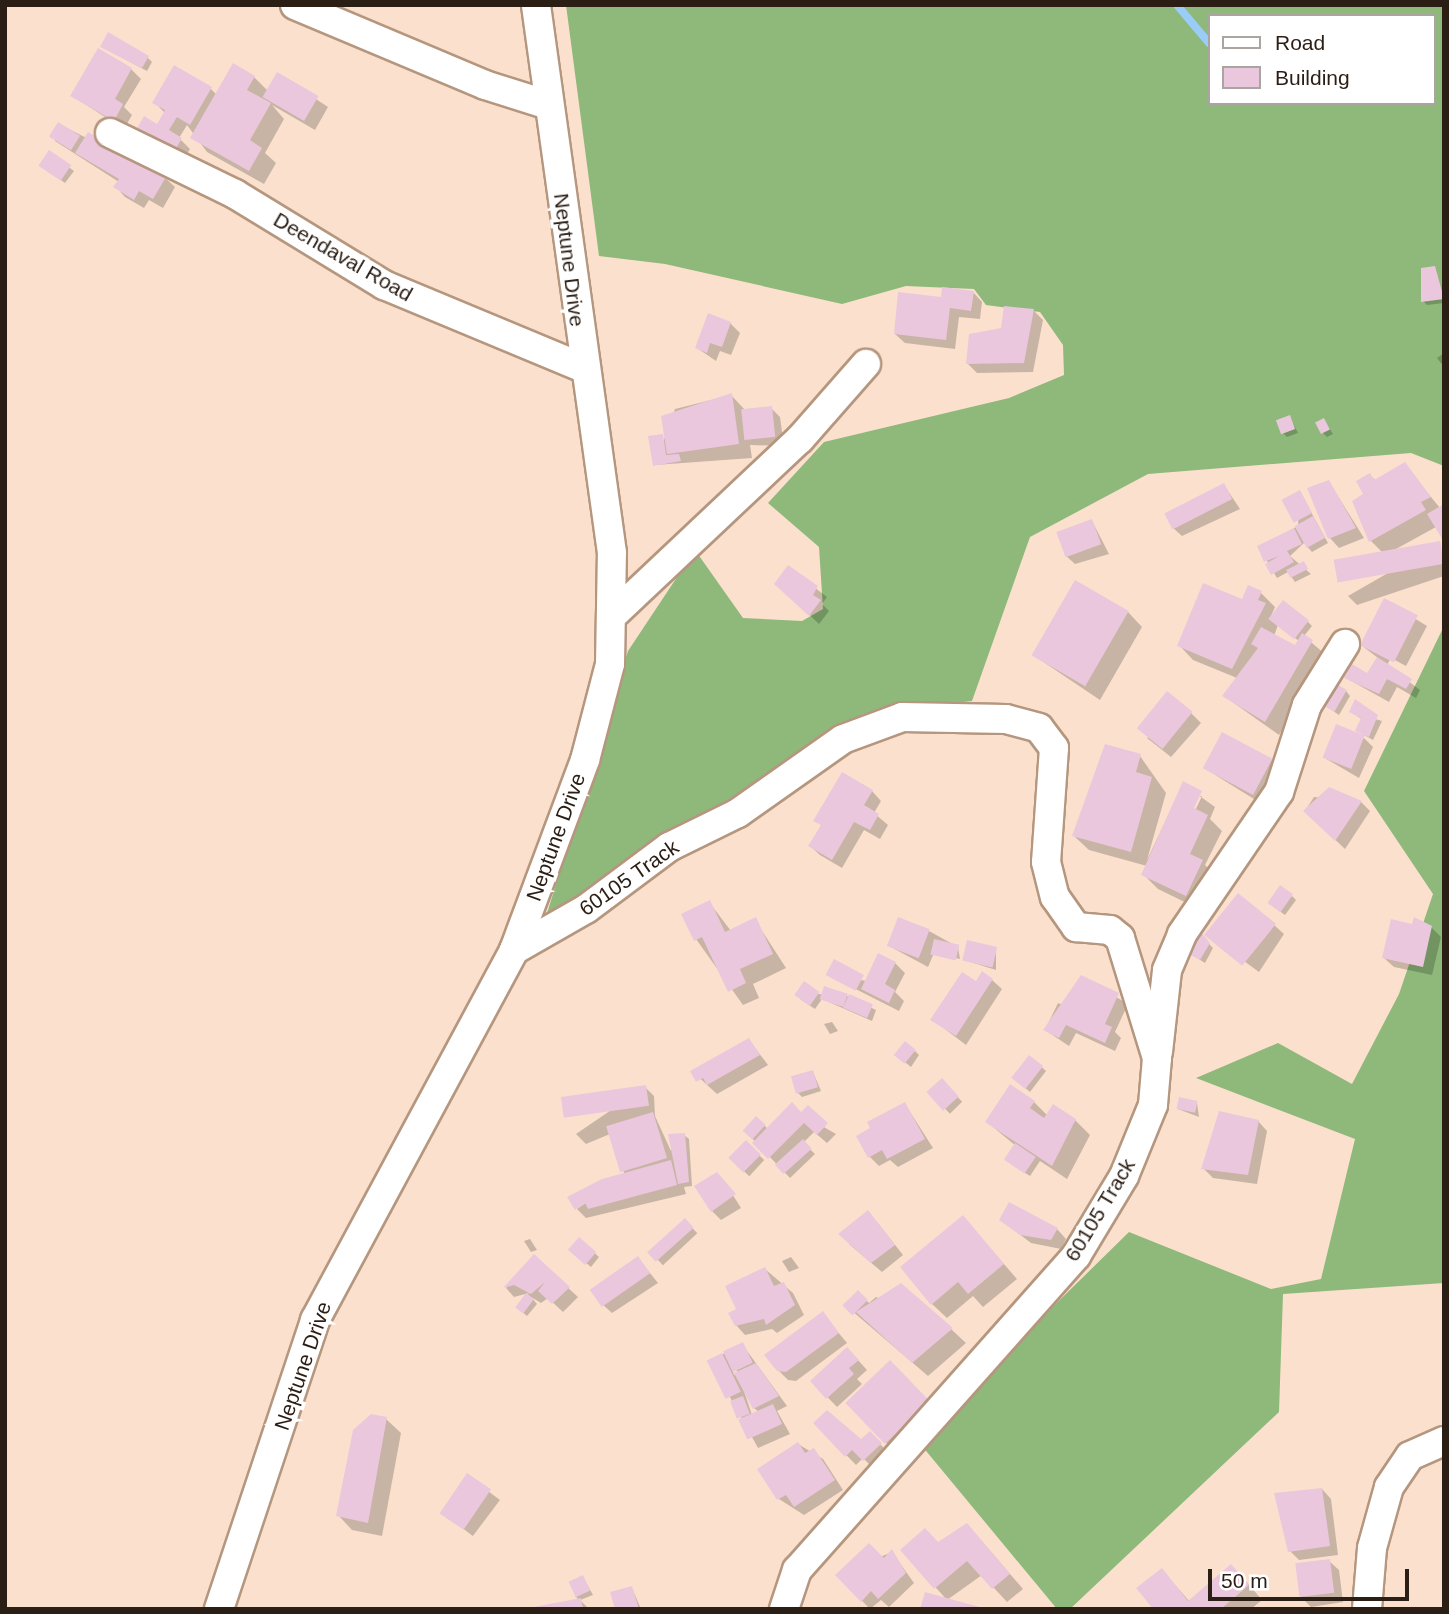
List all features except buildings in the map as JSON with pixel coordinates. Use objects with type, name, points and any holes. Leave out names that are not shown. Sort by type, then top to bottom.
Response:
[{"type":"street","points":[[295,5],[549,105]]},
{"type":"street","name":"Neptune Drive","points":[[219,1609],[315,1320],[514,950],[585,760],[610,664],[613,615],[612,552],[583,368],[536,5]]},
{"type":"street","name":"Deendaval Road","points":[[110,133],[235,194],[384,285],[583,368]]},
{"type":"street","points":[[613,615],[800,439],[866,364]]},
{"type":"street","points":[[1157,1058],[1167,970],[1182,934],[1279,792],[1307,705],[1345,644]]},
{"type":"street","name":"60105 Track","points":[[514,950],[586,909],[669,847],[738,813],[843,739],[902,717],[1006,719],[1039,729],[1054,748],[1045,862],[1055,897],[1076,927],[1110,930],[1120,938],[1157,1058],[1153,1105],[1124,1177],[1076,1256],[797,1570],[785,1609]]},
{"type":"street","points":[[1367,1609],[1372,1548],[1390,1487],[1409,1457],[1444,1441]]},
{"type":"green space","points":[[566,5],[1444,5],[1444,466],[1411,453],[1148,474],[1030,537],[972,701],[863,714],[729,809],[544,923],[628,651],[695,550],[743,618],[802,621],[823,609],[819,547],[768,503],[824,442],[1009,398],[1064,375],[1063,345],[1040,312],[986,305],[974,289],[906,286],[842,304],[665,264],[599,256]]},
{"type":"green space","points":[[1444,626],[1444,1283],[1283,1294],[1279,1412],[1070,1609],[1057,1609],[917,1440],[1129,1232],[1271,1289],[1321,1279],[1355,1139],[1196,1078],[1278,1043],[1352,1084],[1399,994],[1433,894],[1364,791]]},
{"type":"waterway","points":[[1177,5],[1208,42]]}]
